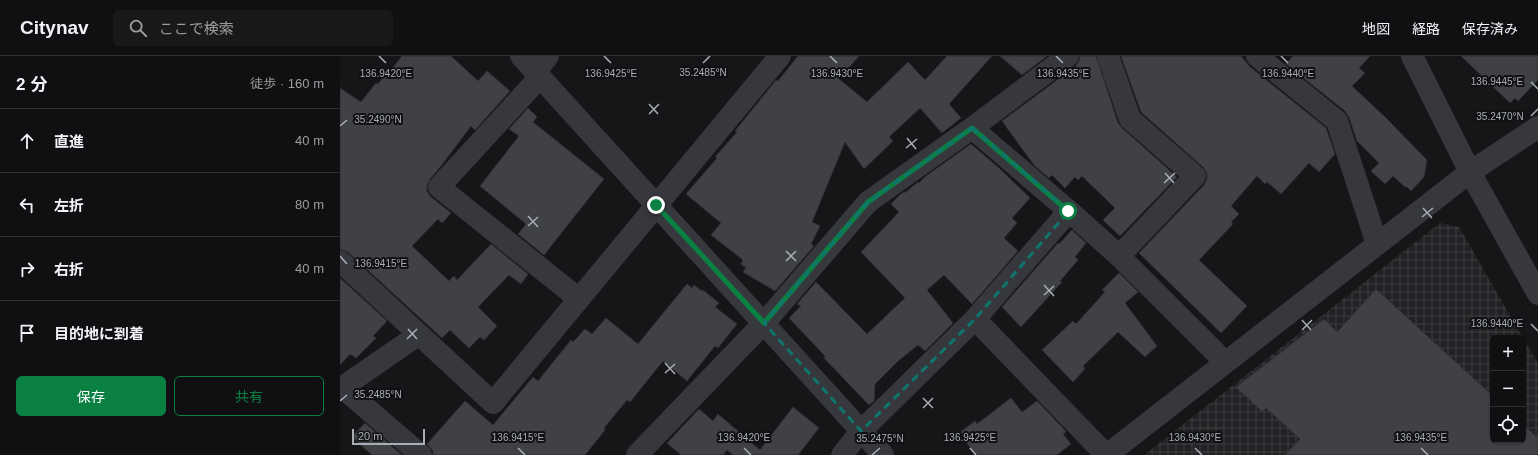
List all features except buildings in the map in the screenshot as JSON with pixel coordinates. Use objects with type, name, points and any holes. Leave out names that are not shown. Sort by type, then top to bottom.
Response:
[{"type":"street","points":[[521,56],[541,68],[656,205],[883,455]]},
{"type":"street","points":[[340,261],[493,403],[780,56]]},
{"type":"street","points":[[636,455],[764,323],[868,202],[972,128],[1068,56]]},
{"type":"street","points":[[1108,56],[1130,119],[1195,176],[1119,256]]},
{"type":"street","points":[[1257,56],[1337,121],[1377,244]]},
{"type":"street","points":[[1412,56],[1470,172],[1538,294]]},
{"type":"street","points":[[541,68],[439,187],[579,299]]},
{"type":"street","points":[[975,319],[1107,455],[1470,172],[1538,127]]},
{"type":"street","points":[[972,128],[1119,256],[1225,362]]},
{"type":"street","points":[[842,455],[861,431],[975,319],[1068,211]]},
{"type":"street","points":[[418,334],[342,388],[421,455]]},
{"type":"highlighted area","points":[[972,128],[1069,211],[975,319],[861,431],[764,323],[868,202]]},
{"type":"shaded area","points":[[1440,223],[1459,227],[1521,335],[1490,335],[1490,443],[1526,443],[1526,343],[1538,363],[1538,455],[1144,455]]},
{"type":"route","points":[[656,205],[764,323],[868,202],[972,128],[1068,211]]}]
